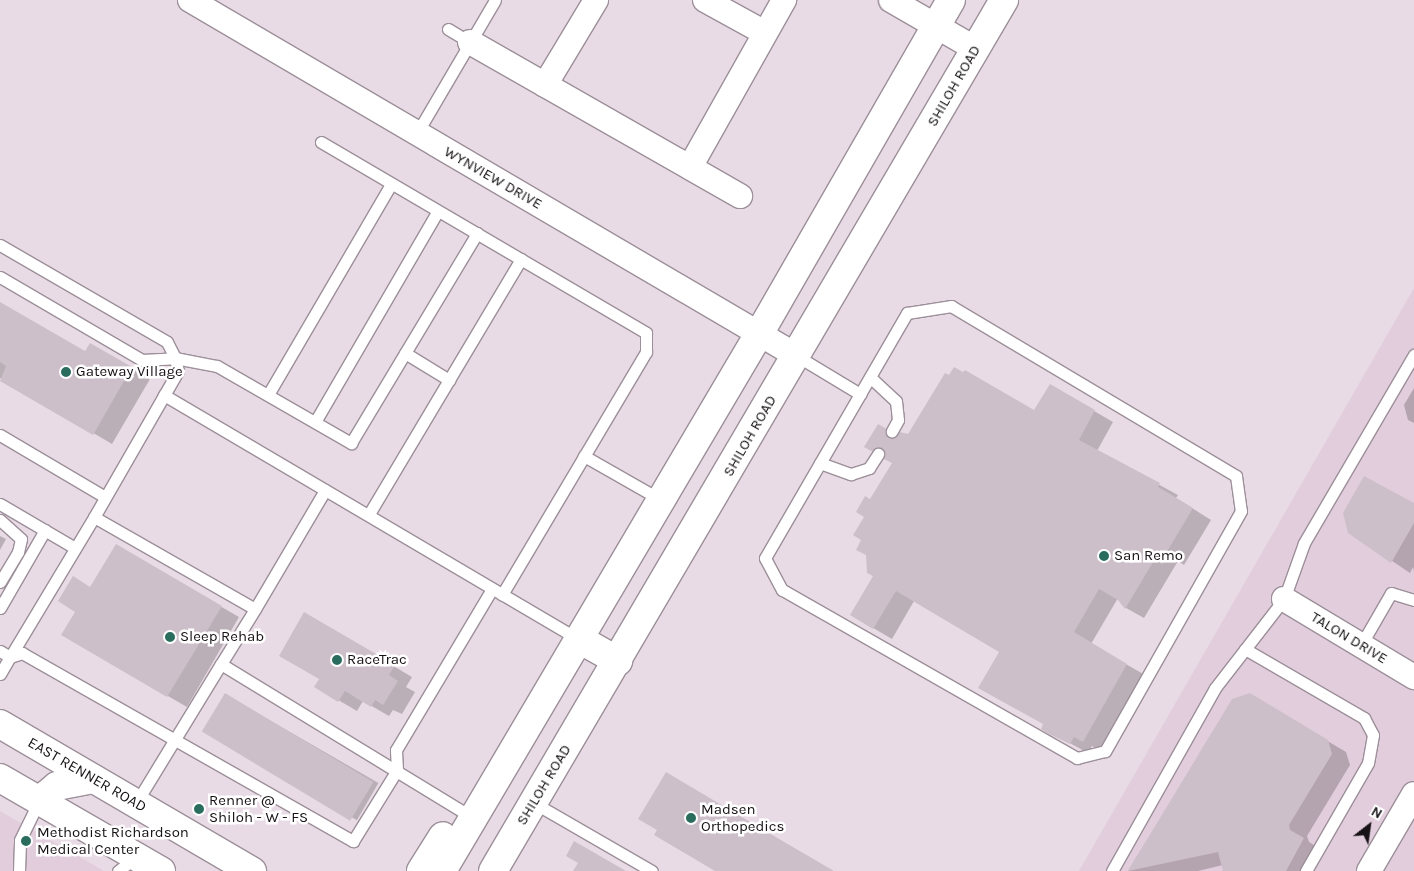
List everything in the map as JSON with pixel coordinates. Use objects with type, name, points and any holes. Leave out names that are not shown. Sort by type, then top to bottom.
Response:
[{"type":"main road","points":[[442,871],[466,814],[503,740],[526,729],[759,334],[951,0]]},
{"type":"main road","name":"SHILOH ROAD","points":[[493,871],[618,661],[1004,0]]},
{"type":"main road","points":[[579,639],[618,661]]},
{"type":"main road","name":"EAST RENNER ROAD","points":[[0,724],[252,871]]},
{"type":"main road","points":[[0,778],[39,801],[127,864],[161,871]]},
{"type":"main road","points":[[39,801],[57,786],[93,778]]},
{"type":"main road","points":[[421,871],[466,814]]},
{"type":"street","name":"WYNVIEW DRIVE","points":[[190,0],[796,356]]},
{"type":"street","points":[[545,85],[596,0]]},
{"type":"street","points":[[705,0],[765,33]]},
{"type":"street","points":[[690,167],[784,0]]},
{"type":"street","points":[[891,0],[976,48]]},
{"type":"street","points":[[470,42],[740,196]]},
{"type":"street","name":"TALON DRIVE","points":[[1284,599],[1414,677]]},
{"type":"street","points":[[1369,871],[1408,820],[1414,794]]},
{"type":"lane","points":[[417,134],[495,0]]},
{"type":"lane","points":[[448,29],[470,42]]},
{"type":"lane","points":[[10,658],[22,653],[175,742],[353,841],[397,770],[396,750],[584,456],[646,352],[646,333],[320,142]]},
{"type":"lane","points":[[269,393],[391,184]]},
{"type":"lane","points":[[315,422],[438,211]]},
{"type":"lane","points":[[0,277],[142,360],[175,358],[217,366],[269,393],[351,443],[477,233]]},
{"type":"lane","points":[[0,245],[167,342],[175,358],[178,371],[94,517],[0,674]]},
{"type":"lane","points":[[368,514],[521,259]]},
{"type":"lane","points":[[951,306],[1236,476],[1242,511],[1105,751],[1077,758],[782,590],[765,558],[860,394],[907,313],[951,306]]},
{"type":"lane","points":[[405,353],[448,380]]},
{"type":"lane","points":[[1112,871],[1215,688],[1284,599],[1304,543],[1414,355]]},
{"type":"lane","points":[[796,356],[860,394]]},
{"type":"lane","points":[[870,377],[896,401],[898,420],[892,431]]},
{"type":"lane","points":[[164,395],[579,639]]},
{"type":"lane","points":[[0,436],[105,497]]},
{"type":"lane","points":[[820,463],[851,474],[869,468],[878,454]]},
{"type":"lane","points":[[584,456],[661,500]]},
{"type":"lane","points":[[136,803],[175,742],[325,490]]},
{"type":"lane","points":[[0,504],[75,548]]},
{"type":"lane","points":[[94,517],[254,609]]},
{"type":"lane","points":[[0,520],[21,539],[18,552],[0,582]]},
{"type":"lane","points":[[0,608],[45,530]]},
{"type":"lane","points":[[1361,645],[1391,593],[1414,600]]},
{"type":"lane","points":[[1245,648],[1364,718],[1373,735],[1368,763],[1306,871]]},
{"type":"lane","points":[[0,651],[10,658]]},
{"type":"lane","points":[[222,664],[466,814]]},
{"type":"lane","points":[[19,871],[20,840],[39,801]]},
{"type":"lane","points":[[534,803],[652,871]]},
{"type":"shaded area","points":[[1414,288],[1414,871],[1079,871]]},
{"type":"shaded area","name":"Methodist Richardson Medical Center","points":[[0,811],[104,871],[0,871]]},
{"type":"building","name":"Gateway Village","points":[[0,302],[85,351],[90,343],[132,367],[93,435],[0,381],[6,366],[0,362]]},
{"type":"building","name":"San Remo","points":[[954,367],[963,372],[965,370],[1034,410],[1050,384],[1095,410],[1079,440],[1160,483],[1158,487],[1193,508],[1165,555],[1159,552],[1125,609],[1118,600],[1099,589],[1074,632],[1127,664],[1083,742],[1074,737],[1070,744],[1049,734],[1041,729],[1043,724],[978,688],[999,652],[896,591],[873,629],[850,615],[873,576],[867,573],[866,555],[856,550],[861,540],[853,535],[864,517],[856,512],[865,496],[870,499],[892,463],[884,459],[882,447],[871,451],[864,447],[878,424],[885,428],[889,438],[895,438],[900,432],[908,434],[945,373],[949,375]]},
{"type":"building","points":[[1364,476],[1414,503],[1414,523],[1391,563],[1348,533],[1343,513]]},
{"type":"building","points":[[116,544],[222,606],[167,697],[61,635],[75,612],[58,601],[73,576],[90,587]]},
{"type":"building","name":"RaceTrac","points":[[304,612],[395,665],[389,675],[398,681],[383,705],[375,700],[371,707],[345,691],[338,702],[314,687],[319,679],[279,656]]},
{"type":"building","points":[[225,693],[373,782],[350,821],[202,732]]},
{"type":"building","points":[[1250,693],[1328,740],[1332,754],[1289,825],[1290,830],[1304,838],[1286,871],[1223,871],[1218,852],[1128,871],[1232,699]]},
{"type":"building","name":"Madsen Orthopedics","points":[[666,772],[834,871],[715,871],[654,835],[657,830],[638,819]]},
{"type":"building","points":[[574,841],[626,871],[573,871],[578,863],[566,856]]},
{"type":"place","name":"Gateway Village","points":[[66,372]]},
{"type":"place","name":"San Remo","points":[[1104,556]]},
{"type":"place","name":"Sleep Rehab","points":[[170,637]]},
{"type":"place","name":"RaceTrac","points":[[337,660]]},
{"type":"place","name":"Renner @ Shiloh - W - FS","points":[[199,809]]},
{"type":"place","name":"Madsen Orthopedics","points":[[691,818]]},
{"type":"place","name":"Methodist Richardson Medical Center","points":[[26,841]]}]
